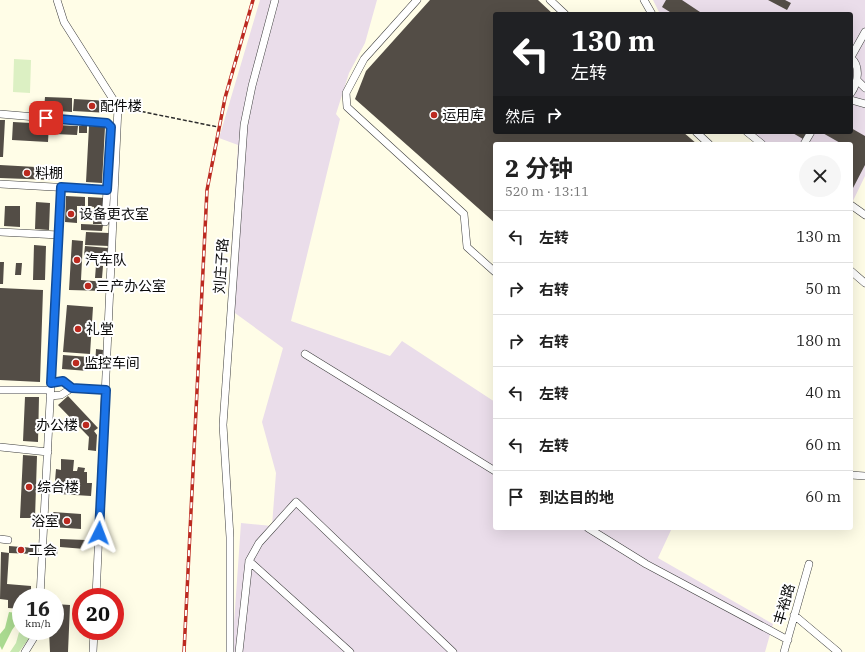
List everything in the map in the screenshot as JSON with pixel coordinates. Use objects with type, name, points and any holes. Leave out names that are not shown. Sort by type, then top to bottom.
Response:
[{"type":"street","points":[[57,0],[64,22],[118,107],[96,588]]},
{"type":"street","name":"刘庄子路","points":[[230,652],[230,537],[223,425],[244,125],[252,86],[275,0]]},
{"type":"street","points":[[417,0],[364,59],[346,93],[347,107],[464,214],[467,247],[493,270]]},
{"type":"street","points":[[550,0],[563,12]]},
{"type":"street","points":[[646,1],[651,12]]},
{"type":"street","points":[[853,54],[865,32]]},
{"type":"street","points":[[853,61],[856,66],[857,80],[853,89]]},
{"type":"street","points":[[857,80],[865,88]]},
{"type":"street","points":[[853,101],[865,104]]},
{"type":"street","points":[[0,114],[107,123],[111,127],[105,222]]},
{"type":"street","points":[[698,134],[707,142]]},
{"type":"street","points":[[750,134],[760,142]]},
{"type":"street","points":[[0,184],[107,190]]},
{"type":"street","points":[[40,588],[61,187]]},
{"type":"street","points":[[853,206],[865,215]]},
{"type":"street","points":[[0,232],[59,236]]},
{"type":"street","points":[[853,273],[865,283]]},
{"type":"street","points":[[305,354],[493,470]]},
{"type":"street","points":[[51,390],[63,381],[72,388],[106,390]]},
{"type":"street","points":[[0,390],[51,390],[61,395],[72,388]]},
{"type":"street","points":[[0,447],[48,452]]},
{"type":"street","points":[[853,475],[865,476]]},
{"type":"street","points":[[239,652],[250,561],[259,543],[296,502],[453,652]]},
{"type":"street","points":[[591,530],[646,564],[788,640]]},
{"type":"street","points":[[250,561],[350,652]]},
{"type":"street","name":"丰裕路","points":[[784,652],[809,564]]},
{"type":"street","points":[[794,616],[838,652]]},
{"type":"street","points":[[25,652],[32,640]]},
{"type":"street","points":[[93,652],[94,640]]},
{"type":"path","points":[[118,107],[218,128]]},
{"type":"shaded area","points":[[260,0],[377,0],[365,43],[349,73],[336,114],[340,119],[291,321],[390,356],[402,341],[493,401],[493,530],[671,530],[658,558],[773,624],[765,652],[232,652],[241,523],[272,526],[276,473],[262,422],[283,348],[228,308],[238,145],[219,138]]},
{"type":"shaded area","points":[[653,0],[865,0],[865,176],[853,201],[853,142],[761,142],[752,134],[853,134],[853,12],[659,12]]},
{"type":"green space","points":[[14,59],[31,60],[30,93],[13,92]]},
{"type":"green space","points":[[9,612],[12,612],[12,630],[2,650],[0,646],[0,634],[5,628]]},
{"type":"green space","points":[[17,640],[28,640],[19,652],[10,652]]},
{"type":"building","name":"运用库","points":[[430,0],[538,0],[551,12],[493,12],[493,134],[685,134],[695,142],[493,142],[493,221],[355,99],[366,71]]},
{"type":"building","points":[[666,0],[682,0],[700,12],[670,12],[662,7]]},
{"type":"building","points":[[768,0],[785,0],[791,3],[787,10]]},
{"type":"building","points":[[45,97],[72,98],[72,112],[44,110]]},
{"type":"building","name":"配件楼","points":[[74,99],[110,101],[109,113],[73,111]]},
{"type":"building","points":[[0,120],[5,120],[3,157],[0,157]]},
{"type":"building","points":[[13,122],[49,124],[48,142],[12,140]]},
{"type":"building","points":[[55,125],[78,126],[77,135],[54,134]]},
{"type":"building","points":[[79,126],[87,126],[87,133],[79,133]]},
{"type":"building","points":[[89,126],[105,127],[102,183],[86,182]]},
{"type":"building","points":[[853,129],[865,136],[865,165],[853,188],[853,142],[838,142],[824,134],[853,134]]},
{"type":"building","points":[[794,134],[806,134],[803,139]]},
{"type":"building","name":"料棚","points":[[0,165],[54,168],[53,180],[0,178]]},
{"type":"building","name":"设备更衣室","points":[[66,196],[85,197],[85,206],[77,206],[77,223],[65,222]]},
{"type":"building","points":[[88,197],[105,198],[103,224],[93,224],[94,207],[88,206]]},
{"type":"building","points":[[36,202],[50,203],[49,230],[35,229]]},
{"type":"building","points":[[5,206],[20,206],[20,227],[4,226]]},
{"type":"building","points":[[81,224],[103,225],[102,231],[81,230]]},
{"type":"building","points":[[86,232],[109,233],[109,246],[85,245]]},
{"type":"building","points":[[72,240],[83,241],[81,280],[106,282],[105,291],[69,290]]},
{"type":"building","points":[[34,245],[46,246],[45,280],[33,280]]},
{"type":"building","points":[[85,246],[108,248],[107,257],[84,255]]},
{"type":"building","points":[[0,262],[4,262],[3,284],[0,284]]},
{"type":"building","points":[[16,263],[22,263],[21,275],[15,275]]},
{"type":"building","points":[[96,265],[103,266],[102,278],[95,278]]},
{"type":"building","points":[[0,288],[43,290],[40,382],[0,380]]},
{"type":"building","name":"礼堂","points":[[67,305],[93,307],[90,354],[63,352]]},
{"type":"building","points":[[96,349],[103,350],[102,367],[95,367]]},
{"type":"building","name":"监控车间","points":[[63,355],[89,357],[88,371],[62,369]]},
{"type":"building","name":"办公楼","points":[[68,396],[98,428],[94,431],[97,435],[96,451],[88,450],[89,437],[58,405]]},
{"type":"building","points":[[25,397],[39,397],[38,442],[23,441]]},
{"type":"building","name":"综合楼","points":[[23,455],[37,456],[35,518],[20,518]]},
{"type":"building","points":[[61,459],[74,460],[73,471],[77,471],[78,467],[85,468],[84,472],[87,472],[87,483],[92,483],[91,496],[59,494],[60,481],[55,481],[56,469],[61,470]]},
{"type":"building","name":"浴室","points":[[53,512],[81,514],[81,529],[52,527]]},
{"type":"building","points":[[60,539],[86,540],[85,549],[60,547]]},
{"type":"building","name":"工会","points":[[9,546],[34,548],[33,554],[9,553]]},
{"type":"building","points":[[52,547],[58,548],[57,555],[51,554]]},
{"type":"building","points":[[1,552],[9,553],[7,584],[31,586],[31,588],[12,588],[12,608],[8,608],[8,600],[0,599]]},
{"type":"building","points":[[64,605],[70,605],[68,652],[50,652],[49,640],[64,640]]},
{"type":"railway","points":[[184,652],[207,190],[225,98],[253,0]]},
{"type":"place","name":"配件楼","points":[[92,106]]},
{"type":"place","name":"运用库","points":[[434,115]]},
{"type":"place","name":"料棚","points":[[27,173]]},
{"type":"place","name":"设备更衣室","points":[[71,214]]},
{"type":"place","name":"汽车队","points":[[77,260]]},
{"type":"place","name":"三产办公室","points":[[88,286]]},
{"type":"place","name":"礼堂","points":[[78,329]]},
{"type":"place","name":"监控车间","points":[[76,363]]},
{"type":"place","name":"办公楼","points":[[86,425]]},
{"type":"place","name":"综合楼","points":[[29,487]]},
{"type":"place","name":"浴室","points":[[67,521]]},
{"type":"place","name":"工会","points":[[21,550]]},
{"type":"route","points":[[46,118],[107,123],[111,127],[107,190],[61,187],[51,383],[63,381],[72,388],[106,390],[99,533]]}]
